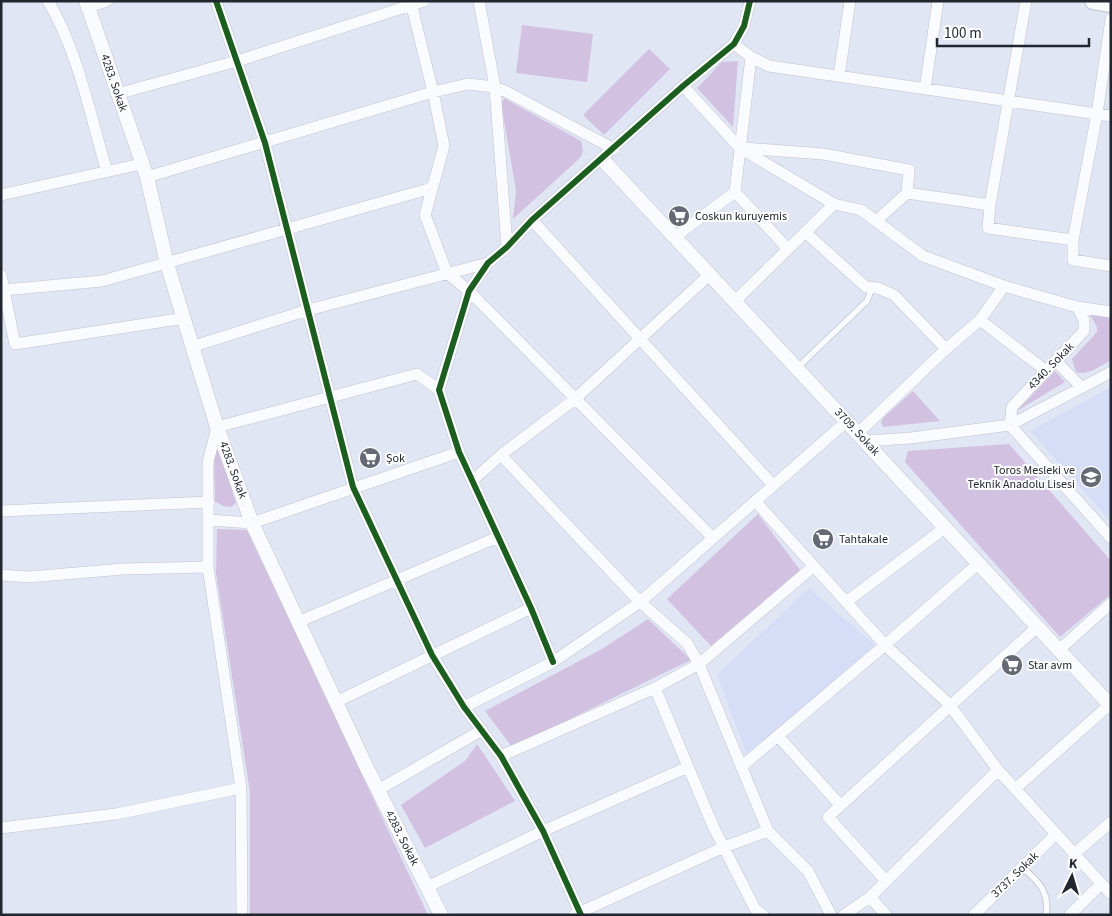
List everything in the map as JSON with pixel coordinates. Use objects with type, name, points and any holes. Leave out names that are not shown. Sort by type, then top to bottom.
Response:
[{"type":"main road","points":[[1093,1],[1111,4]]},
{"type":"street","points":[[48,1],[58,17],[77,72],[107,172]]},
{"type":"street","points":[[87,4],[107,1]]},
{"type":"street","points":[[216,1],[265,143],[353,487],[395,580],[432,655],[464,707],[502,756],[543,831],[579,914],[724,847],[768,831]]},
{"type":"street","points":[[118,94],[237,61],[412,7],[424,1]]},
{"type":"street","points":[[479,1],[495,87],[507,247]]},
{"type":"street","points":[[553,662],[531,608],[459,452],[439,390],[469,292],[488,262],[507,247],[532,220],[683,86],[734,44],[744,26],[750,1]]},
{"type":"street","points":[[839,76],[850,1]]},
{"type":"street","points":[[924,89],[938,1]]},
{"type":"street","points":[[1026,1],[990,205],[988,228],[1073,240]]},
{"type":"street","name":"4283. Sokak","points":[[87,4],[146,178],[167,264],[194,346],[217,427],[252,523],[378,790],[440,915]]},
{"type":"street","points":[[412,7],[444,146],[425,215],[447,273],[469,292],[712,538]]},
{"type":"street","points":[[1111,19],[1097,114],[1073,240],[1074,260],[1111,266]]},
{"type":"street","points":[[734,44],[750,57],[769,66],[1111,116]]},
{"type":"street","points":[[676,236],[735,192],[750,57]]},
{"type":"street","points":[[146,178],[433,92],[468,84],[495,87],[509,93],[614,149]]},
{"type":"street","points":[[683,86],[740,148],[834,204],[861,210],[923,256],[1004,286],[1077,307],[1111,312]]},
{"type":"street","points":[[740,148],[823,154],[909,170],[907,193],[876,221]]},
{"type":"street","name":"3709. Sokak","points":[[602,159],[676,236],[708,276],[735,301],[847,420],[1110,706]]},
{"type":"street","points":[[1,195],[141,164]]},
{"type":"street","points":[[4,290],[102,281],[432,188]]},
{"type":"street","points":[[735,192],[788,249]]},
{"type":"street","points":[[907,193],[990,205]]},
{"type":"street","points":[[735,301],[834,204]]},
{"type":"street","points":[[532,220],[773,485]]},
{"type":"street","points":[[805,232],[866,287],[894,295],[946,348]]},
{"type":"street","points":[[194,346],[308,310],[488,262]]},
{"type":"street","points":[[1,275],[14,344],[185,318]]},
{"type":"street","points":[[472,481],[501,455],[575,399],[708,276]]},
{"type":"street","points":[[862,437],[946,348],[980,320],[1004,286]]},
{"type":"street","name":"4340. Sokak","points":[[1010,425],[1012,407],[1045,370],[1057,362],[1084,331],[1084,320],[1077,307]]},
{"type":"street","points":[[980,320],[1045,370]]},
{"type":"street","points":[[1057,362],[1082,387]]},
{"type":"street","points":[[862,437],[1010,425],[1111,372]]},
{"type":"street","points":[[242,915],[241,788],[208,567],[208,462],[217,427],[417,374],[439,390]]},
{"type":"street","points":[[464,707],[553,662],[640,602],[847,420]]},
{"type":"street","points":[[1010,425],[1111,538]]},
{"type":"street","points":[[209,520],[252,523],[459,452]]},
{"type":"street","points":[[501,455],[640,602],[687,644],[699,664],[768,831],[808,871],[831,915]]},
{"type":"street","points":[[755,501],[885,646],[949,704],[998,770],[1111,894]]},
{"type":"street","points":[[1,511],[209,502]]},
{"type":"street","points":[[846,602],[946,527]]},
{"type":"street","points":[[298,622],[498,537]]},
{"type":"street","points":[[741,766],[885,646],[978,563]]},
{"type":"street","points":[[502,756],[655,688],[699,664],[814,566]]},
{"type":"street","points":[[1,575],[29,577],[123,569],[208,567]]},
{"type":"street","points":[[1059,650],[1111,603]]},
{"type":"street","points":[[336,702],[531,608]]},
{"type":"street","points":[[886,881],[828,817],[949,704],[1037,627]]},
{"type":"street","points":[[655,688],[724,847],[756,909],[763,915]]},
{"type":"street","points":[[1015,789],[1110,706]]},
{"type":"street","points":[[378,790],[482,730]]},
{"type":"street","points":[[778,736],[840,805]]},
{"type":"street","points":[[427,887],[543,831],[688,767]]},
{"type":"street","points":[[844,915],[870,897],[998,770]]},
{"type":"street","points":[[1,828],[116,814],[241,788]]},
{"type":"street","points":[[1074,854],[1111,822]]},
{"type":"street","name":"3737. Sokak","points":[[974,915],[1056,834]]},
{"type":"street","points":[[1070,915],[1101,884]]},
{"type":"street","points":[[870,897],[886,915]]},
{"type":"lane","points":[[797,368],[868,301],[872,288]]},
{"type":"lane","points":[[1022,867],[1037,880],[1044,890],[1047,902],[1046,915]]},
{"type":"shaded area","points":[[522,25],[593,34],[587,82],[516,73]]},
{"type":"shaded area","points":[[649,49],[670,69],[604,135],[583,115]]},
{"type":"shaded area","points":[[738,61],[733,127],[697,88],[722,62]]},
{"type":"shaded area","points":[[504,98],[581,141],[583,151],[581,157],[513,219],[516,191],[501,103]]},
{"type":"shaded area","points":[[1090,315],[1111,318],[1111,360],[1089,372],[1080,373],[1076,372],[1072,359],[1097,332],[1097,327]]},
{"type":"shaded area","points":[[1055,371],[1065,382],[1017,411]]},
{"type":"shaded area","name":"Toros Mesleki ve Teknik Anadolu Lisesi","points":[[1111,387],[1111,522],[1030,431]]},
{"type":"shaded area","points":[[913,391],[940,421],[883,427],[881,423],[883,418]]},
{"type":"shaded area","points":[[217,444],[236,503],[231,507],[223,506],[215,501],[214,455]]},
{"type":"shaded area","points":[[1009,444],[1111,561],[1111,594],[1060,637],[905,462],[908,451]]},
{"type":"shaded area","points":[[758,514],[800,570],[711,646],[667,599]]},
{"type":"shaded area","points":[[217,529],[247,530],[428,915],[250,915],[250,792],[216,573]]},
{"type":"shaded area","points":[[809,588],[875,645],[747,755],[717,675]]},
{"type":"shaded area","points":[[648,619],[691,660],[512,747],[485,711],[602,649]]},
{"type":"shaded area","points":[[477,744],[515,801],[425,848],[401,805],[465,761]]},
{"type":"cycle path","points":[[216,1],[265,143],[353,487],[432,655],[464,707],[501,756],[543,831],[581,915]]},
{"type":"cycle path","points":[[553,662],[531,608],[459,452],[439,390],[469,291],[488,263],[507,247],[532,220],[683,86],[734,44],[744,26],[750,1]]},
{"type":"place","name":"Coskun kuruyemis","points":[[679,216]]},
{"type":"place","name":"Şok","points":[[370,458]]},
{"type":"place","name":"Toros Mesleki ve Teknik Anadolu Lisesi","points":[[1091,477]]},
{"type":"place","name":"Tahtakale","points":[[823,539]]},
{"type":"place","name":"Star avm","points":[[1012,665]]}]
